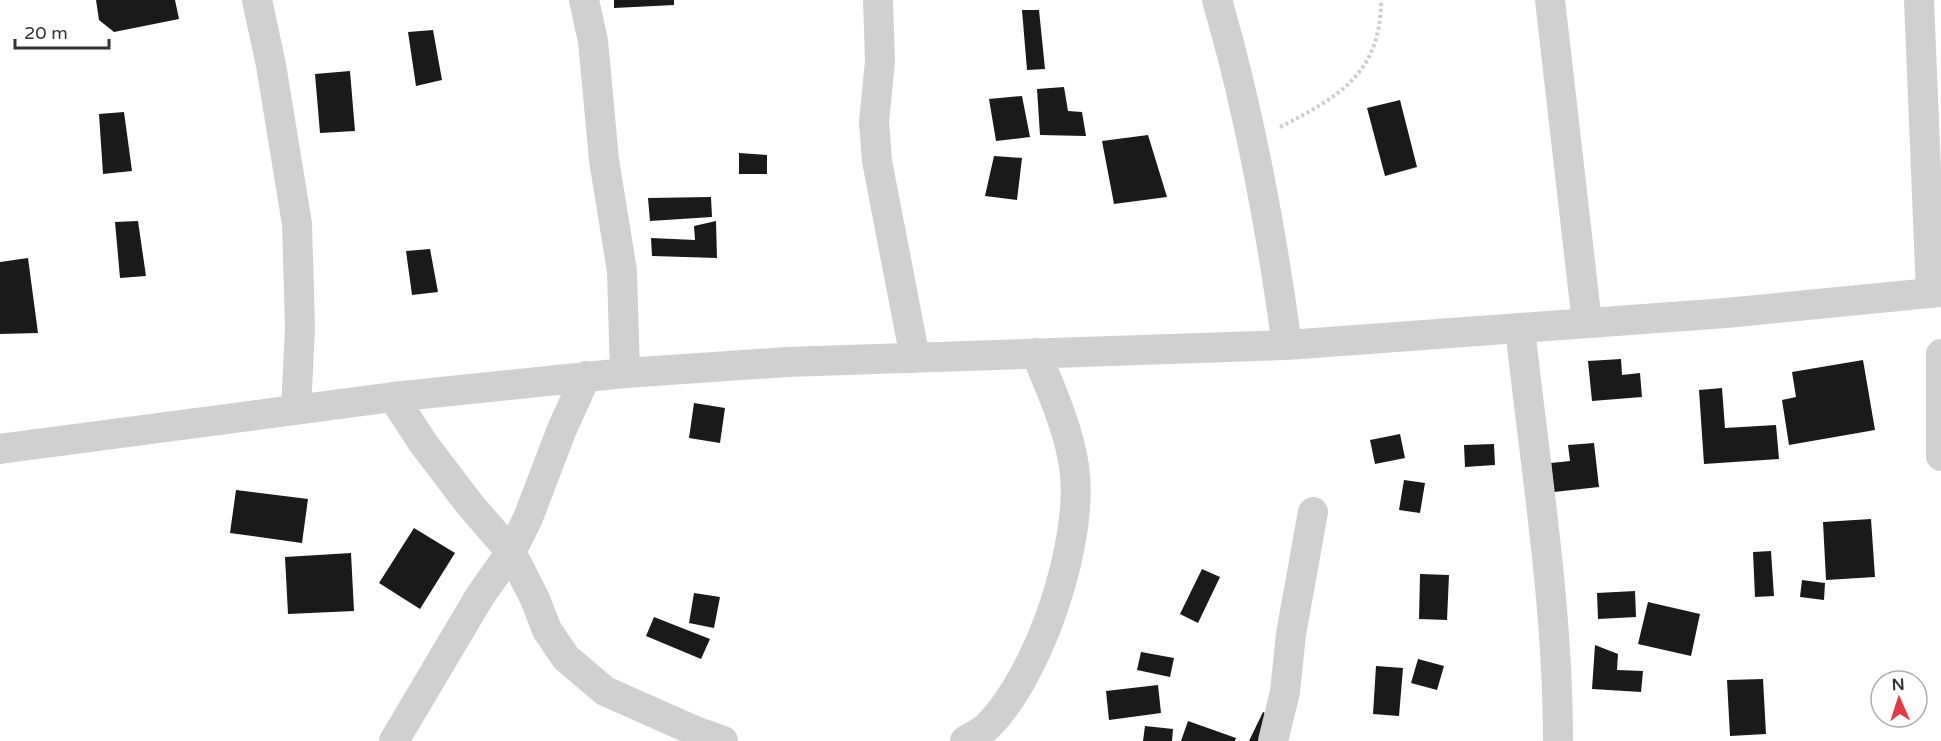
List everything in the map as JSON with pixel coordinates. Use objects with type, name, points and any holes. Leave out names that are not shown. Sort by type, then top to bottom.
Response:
[{"type":"street","points":[[257,0],[271,65],[297,224],[300,328],[296,409]]},
{"type":"street","points":[[584,0],[593,41],[605,171],[622,271],[625,373]]},
{"type":"street","points":[[878,0],[880,61],[874,122],[877,161],[915,358]]},
{"type":"street","points":[[1217,0],[1253,141],[1274,247],[1287,345]]},
{"type":"street","points":[[1550,0],[1587,323]]},
{"type":"street","points":[[0,449],[296,409],[586,376],[787,362],[1287,345],[1726,313],[1936,293],[1919,0]]},
{"type":"street","points":[[1520,328],[1548,557],[1558,705],[1558,741]]},
{"type":"street","points":[[965,741],[987,727],[1010,698],[1054,608],[1068,562],[1074,519],[1074,469],[1067,431],[1036,353]]},
{"type":"street","points":[[1941,354],[1941,456]]},
{"type":"street","points":[[394,741],[480,596],[511,552],[528,518],[562,429],[586,376]]},
{"type":"street","points":[[393,397],[430,452],[471,506],[511,552],[535,599],[547,630],[566,658],[605,691],[694,731],[723,741]]},
{"type":"street","points":[[1273,741],[1285,692],[1291,634],[1312,512]]},
{"type":"path","points":[[1253,141],[1323,105],[1351,83],[1374,48],[1381,0]]},
{"type":"building","points":[[96,0],[175,0],[179,19],[114,32],[99,20]]},
{"type":"building","points":[[614,0],[674,0],[674,5],[614,8]]},
{"type":"building","points":[[1022,10],[1039,10],[1045,69],[1027,70]]},
{"type":"building","points":[[433,30],[442,80],[416,86],[408,32]]},
{"type":"building","points":[[350,71],[355,131],[320,133],[315,74]]},
{"type":"building","points":[[1064,87],[1068,111],[1082,112],[1086,136],[1040,135],[1037,89]]},
{"type":"building","points":[[1022,96],[1030,137],[996,141],[989,99]]},
{"type":"building","points":[[1400,100],[1417,167],[1385,176],[1367,108]]},
{"type":"building","points":[[124,112],[132,171],[103,174],[99,114]]},
{"type":"building","points":[[1148,135],[1167,197],[1114,204],[1102,141]]},
{"type":"building","points":[[739,153],[767,155],[767,174],[739,174]]},
{"type":"building","points":[[994,156],[1022,158],[1017,200],[985,196]]},
{"type":"building","points":[[711,197],[712,217],[650,221],[648,198]]},
{"type":"building","points":[[138,221],[146,276],[120,278],[115,222]]},
{"type":"building","points":[[716,221],[717,258],[652,256],[651,238],[695,240],[694,226]]},
{"type":"building","points":[[430,249],[438,292],[412,295],[406,251]]},
{"type":"building","points":[[28,258],[38,333],[0,334],[0,262]]},
{"type":"building","points":[[1621,359],[1622,375],[1640,373],[1642,397],[1592,401],[1588,361]]},
{"type":"building","points":[[1863,360],[1875,430],[1789,445],[1782,400],[1796,397],[1792,372]]},
{"type":"building","points":[[1722,388],[1725,428],[1776,425],[1779,459],[1704,464],[1699,390]]},
{"type":"building","points":[[694,403],[725,408],[720,443],[689,438]]},
{"type":"building","points":[[1400,434],[1405,458],[1375,464],[1370,440]]},
{"type":"building","points":[[1594,443],[1599,487],[1554,492],[1551,463],[1570,461],[1568,445]]},
{"type":"building","points":[[1494,444],[1495,465],[1465,467],[1464,445]]},
{"type":"building","points":[[1404,480],[1425,483],[1420,513],[1399,510]]},
{"type":"building","points":[[236,490],[308,499],[302,543],[230,533]]},
{"type":"building","points":[[1871,519],[1875,577],[1826,580],[1823,522]]},
{"type":"building","points":[[414,528],[455,553],[420,609],[379,583]]},
{"type":"building","points":[[1771,551],[1774,596],[1755,597],[1753,552]]},
{"type":"building","points":[[351,553],[354,611],[288,614],[285,557]]},
{"type":"building","points":[[1202,569],[1220,577],[1198,623],[1180,614]]},
{"type":"building","points":[[1420,574],[1449,575],[1447,620],[1419,619]]},
{"type":"building","points":[[1802,580],[1825,583],[1824,600],[1800,597]]},
{"type":"building","points":[[1635,591],[1636,617],[1598,619],[1597,593]]},
{"type":"building","points":[[694,593],[720,597],[714,628],[689,623]]},
{"type":"building","points":[[1648,602],[1700,614],[1691,656],[1638,644]]},
{"type":"building","points":[[654,617],[710,639],[701,659],[646,636]]},
{"type":"building","points":[[1595,645],[1618,654],[1617,670],[1643,671],[1641,692],[1592,689]]},
{"type":"building","points":[[1141,652],[1174,658],[1170,677],[1137,670]]},
{"type":"building","points":[[1418,659],[1444,666],[1437,690],[1411,683]]},
{"type":"building","points":[[1376,666],[1403,668],[1399,716],[1373,714]]},
{"type":"building","points":[[1763,679],[1766,734],[1730,736],[1727,680]]},
{"type":"building","points":[[1158,685],[1161,713],[1109,720],[1106,691]]},
{"type":"building","points":[[1263,712],[1276,718],[1265,741],[1249,741]]},
{"type":"building","points":[[1188,721],[1236,738],[1235,741],[1181,741]]},
{"type":"building","points":[[1145,726],[1173,729],[1172,741],[1143,741]]}]
